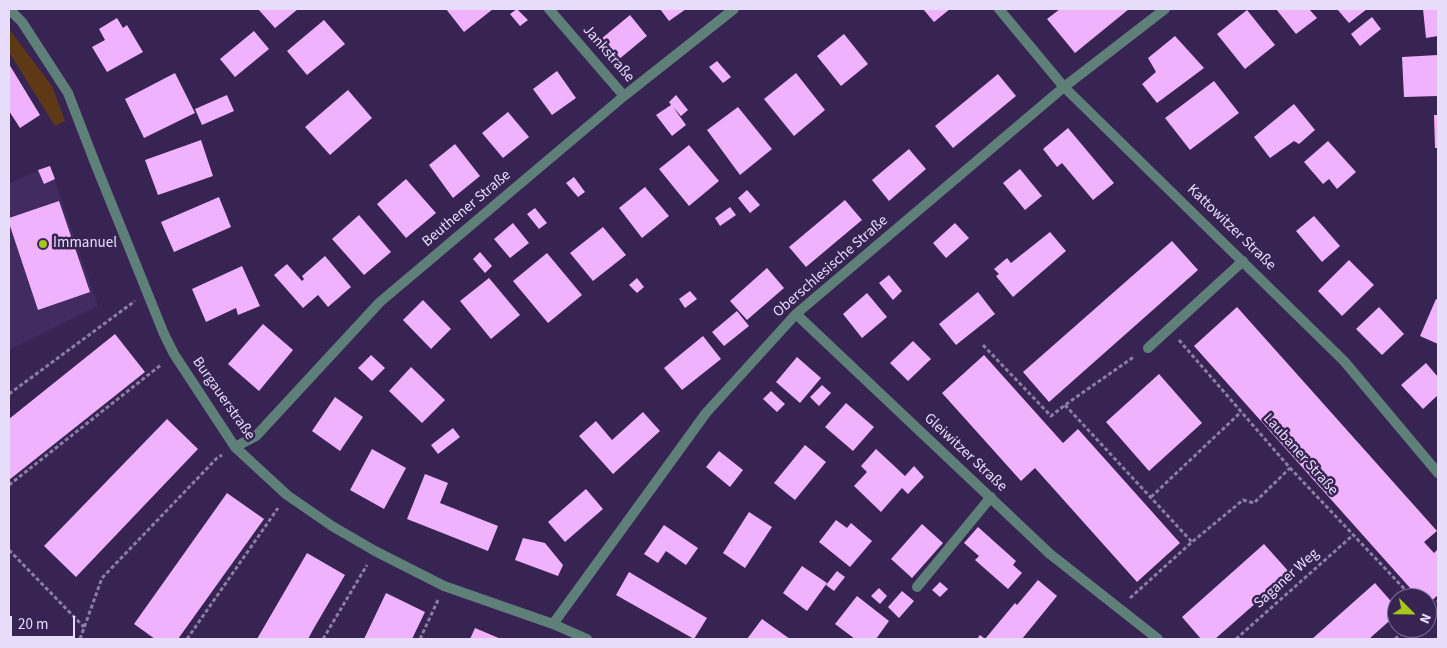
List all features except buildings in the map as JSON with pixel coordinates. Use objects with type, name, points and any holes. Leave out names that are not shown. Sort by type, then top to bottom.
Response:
[{"type":"street","name":"Burgauerstraße","points":[[9,9],[22,22],[68,92],[147,292],[174,354],[235,447],[287,495],[332,526],[375,551],[444,586],[552,624],[587,639]]},
{"type":"street","name":"Jankstraße","points":[[549,9],[624,96]]},
{"type":"street","name":"Beuthener Straße","points":[[235,447],[256,436],[380,302],[624,96],[734,9]]},
{"type":"street","name":"Kattowitzer Straße","points":[[999,9],[1064,87],[1344,361],[1438,473]]},
{"type":"street","name":"Oberschlesische Straße","points":[[552,624],[706,413],[796,314],[1064,87],[1165,9]]},
{"type":"street","points":[[1148,348],[1243,261]]},
{"type":"street","name":"Gleiwitzer Straße","points":[[796,314],[1050,554],[1158,639]]},
{"type":"street","points":[[917,587],[991,497]]},
{"type":"path","points":[[9,394],[147,292]]},
{"type":"path","name":"Laubaner Straße","points":[[1169,328],[1290,468],[1352,536],[1403,588]]},
{"type":"path","points":[[984,345],[1051,416],[1148,348]]},
{"type":"path","points":[[9,485],[174,354]]},
{"type":"path","points":[[1065,405],[1192,542]]},
{"type":"path","points":[[1151,497],[1241,412]]},
{"type":"path","points":[[80,639],[102,578],[217,458],[235,447]]},
{"type":"path","points":[[1118,609],[1192,542],[1243,500],[1254,503],[1290,468]]},
{"type":"path","points":[[187,639],[287,495]]},
{"type":"path","name":"Saganer Weg","points":[[1236,639],[1352,536]]},
{"type":"path","points":[[9,550],[84,627]]},
{"type":"path","points":[[323,639],[375,551]]},
{"type":"path","points":[[420,639],[444,586]]},
{"type":"shaded area","points":[[9,29],[52,86],[65,121],[55,126],[9,52]]},
{"type":"shaded area","name":"Immanuel","points":[[50,166],[98,306],[9,350],[9,183]]},
{"type":"place","name":"Immanuel","points":[[43,244]]}]
